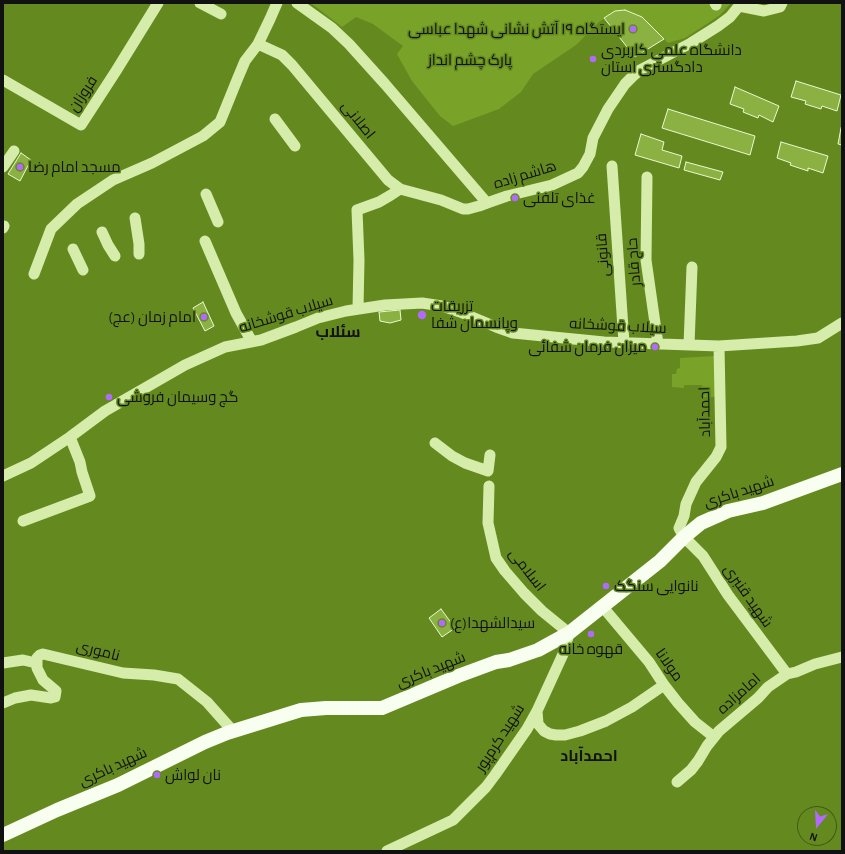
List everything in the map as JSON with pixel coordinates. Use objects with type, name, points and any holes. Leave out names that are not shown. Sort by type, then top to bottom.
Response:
[{"type":"main road","name":"شهید باکری","points":[[3,835],[57,810],[118,785],[205,742],[233,731],[301,710],[326,708],[382,708],[496,662],[509,660],[538,650],[569,633],[660,561],[684,537],[701,523],[728,511],[763,503],[842,474]]},
{"type":"street","name":"فروزان","points":[[3,80],[81,125],[158,3]]},
{"type":"street","points":[[200,3],[221,14]]},
{"type":"street","points":[[34,274],[52,229],[77,204],[113,180],[152,163],[203,136],[220,122],[245,61],[258,44],[277,3]]},
{"type":"street","name":"هاشم زاده","points":[[297,3],[332,28],[349,44],[487,203],[507,196],[552,185],[578,173],[590,154],[593,138],[608,109],[625,84],[640,70],[707,33],[730,17],[740,5]]},
{"type":"street","points":[[740,5],[764,10],[780,7],[782,3]]},
{"type":"street","name":"اصلانی","points":[[258,44],[282,55],[292,65],[388,180],[400,189],[441,200],[463,209],[468,209],[487,203]]},
{"type":"street","points":[[275,119],[295,146]]},
{"type":"street","points":[[3,167],[14,150]]},
{"type":"street","name":"قانونی","points":[[612,166],[624,343]]},
{"type":"street","name":"حاج قادر","points":[[647,177],[646,260],[658,344]]},
{"type":"street","points":[[358,309],[359,260],[357,210],[378,202],[400,189]]},
{"type":"street","points":[[206,194],[218,222]]},
{"type":"street","points":[[135,218],[140,254]]},
{"type":"street","points":[[102,232],[115,256]]},
{"type":"street","points":[[205,241],[236,313],[252,342]]},
{"type":"street","points":[[73,249],[83,270]]},
{"type":"street","points":[[689,345],[692,267]]},
{"type":"street","name":"سیلاب قوشخانه","points":[[3,476],[31,463],[105,411],[185,365],[225,348],[261,340],[318,318],[358,309],[385,305],[422,303],[442,306],[513,333],[604,342],[719,346],[797,341],[818,338],[842,323]]},
{"type":"street","name":"احمدآباد","points":[[684,537],[679,528],[684,516],[686,504],[696,482],[716,457],[721,447],[719,346]]},
{"type":"street","points":[[23,521],[90,496],[80,462],[70,436]]},
{"type":"street","points":[[435,443],[452,456],[465,463],[488,471],[490,455]]},
{"type":"street","name":"اسلامی","points":[[489,486],[488,523],[496,558],[524,593],[542,611],[569,633]]},
{"type":"street","name":"شهید قنبری","points":[[684,537],[702,556],[728,595],[787,674]]},
{"type":"street","name":"مولانا","points":[[602,606],[650,662],[664,685],[695,722],[714,737]]},
{"type":"street","name":"شهید کرم‌پور","points":[[387,851],[453,820],[486,787],[527,729],[537,711],[564,652],[569,633]]},
{"type":"street","name":"ناموری","points":[[36,662],[40,654],[43,654],[123,673],[154,675],[178,679],[207,702],[233,731]]},
{"type":"street","name":"امامزاده","points":[[677,782],[694,765],[719,731],[758,698],[768,687],[787,674],[815,664],[842,657]]},
{"type":"street","points":[[3,663],[23,660],[36,662],[38,672],[43,680],[56,691],[54,697],[51,698],[30,695],[3,703]]},
{"type":"street","points":[[537,711],[538,724],[544,731],[556,736],[565,735],[606,722],[632,707],[664,685]]},
{"type":"green space","name":"پارک چشم انداز","points":[[311,3],[731,3],[720,15],[685,38],[668,43],[642,17],[625,10],[615,11],[599,22],[576,45],[533,74],[521,92],[499,109],[453,126],[440,116],[412,81],[397,54],[403,46],[373,24],[356,17],[342,27]]},
{"type":"green space","points":[[714,356],[716,397],[703,397],[702,385],[684,385],[684,388],[672,387],[672,374],[676,374],[677,369],[680,368],[680,358]]},
{"type":"building","name":"ایستگاه ۱۹ آتش نشانی شهدا عباسی","points":[[625,10],[642,17],[664,39],[635,57],[604,18],[615,11]]},
{"type":"building","points":[[796,81],[841,95],[837,111],[822,106],[821,109],[805,104],[806,101],[791,97]]},
{"type":"building","points":[[735,87],[779,106],[773,122],[759,115],[758,118],[743,112],[744,109],[730,104]]},
{"type":"building","points":[[668,109],[755,136],[750,155],[662,128]]},
{"type":"building","points":[[841,128],[842,129],[842,145],[838,144]]},
{"type":"building","points":[[641,134],[664,142],[662,150],[682,156],[679,168],[635,155]]},
{"type":"building","points":[[781,142],[828,156],[823,173],[808,168],[808,171],[790,165],[791,163],[777,158]]},
{"type":"building","name":"مسجد امام رضا","points":[[21,153],[31,160],[20,181],[8,174]]},
{"type":"building","points":[[686,162],[723,172],[720,180],[684,170]]},
{"type":"building","name":"امام زمان (عج)","points":[[203,302],[214,326],[205,331],[193,308]]},
{"type":"building","points":[[400,310],[401,320],[390,323],[380,321],[379,312]]},
{"type":"building","name":"سیدالشهدا(ع)","points":[[441,609],[455,628],[442,637],[429,618]]},
{"type":"place","name":"ایستگاه ۱۹ آتش نشانی شهدا عباسی","points":[[633,29]]},
{"type":"place","name":"دانشگاه علمی کاربردی دادگستری استان","points":[[593,59]]},
{"type":"place","name":"مسجد امام رضا","points":[[20,167]]},
{"type":"place","name":"غذای تلفنی","points":[[515,198]]},
{"type":"place","name":"تزریقات وپانسمان شفا","points":[[422,315]]},
{"type":"place","name":"امام زمان (عج)","points":[[204,317]]},
{"type":"place","name":"میزان فرمان شفائی","points":[[655,347]]},
{"type":"place","name":"گچ وسیمان فروشی","points":[[109,397]]},
{"type":"place","name":"نانوایی سنگک","points":[[606,586]]},
{"type":"place","name":"سیدالشهدا(ع)","points":[[442,623]]},
{"type":"place","name":"قهوه خانه","points":[[591,634]]},
{"type":"place","name":"نان لواش","points":[[157,775]]},
{"type":"district","name":"سئلاب","points":[[338,332]]},
{"type":"district","name":"احمدآباد","points":[[589,756]]}]
